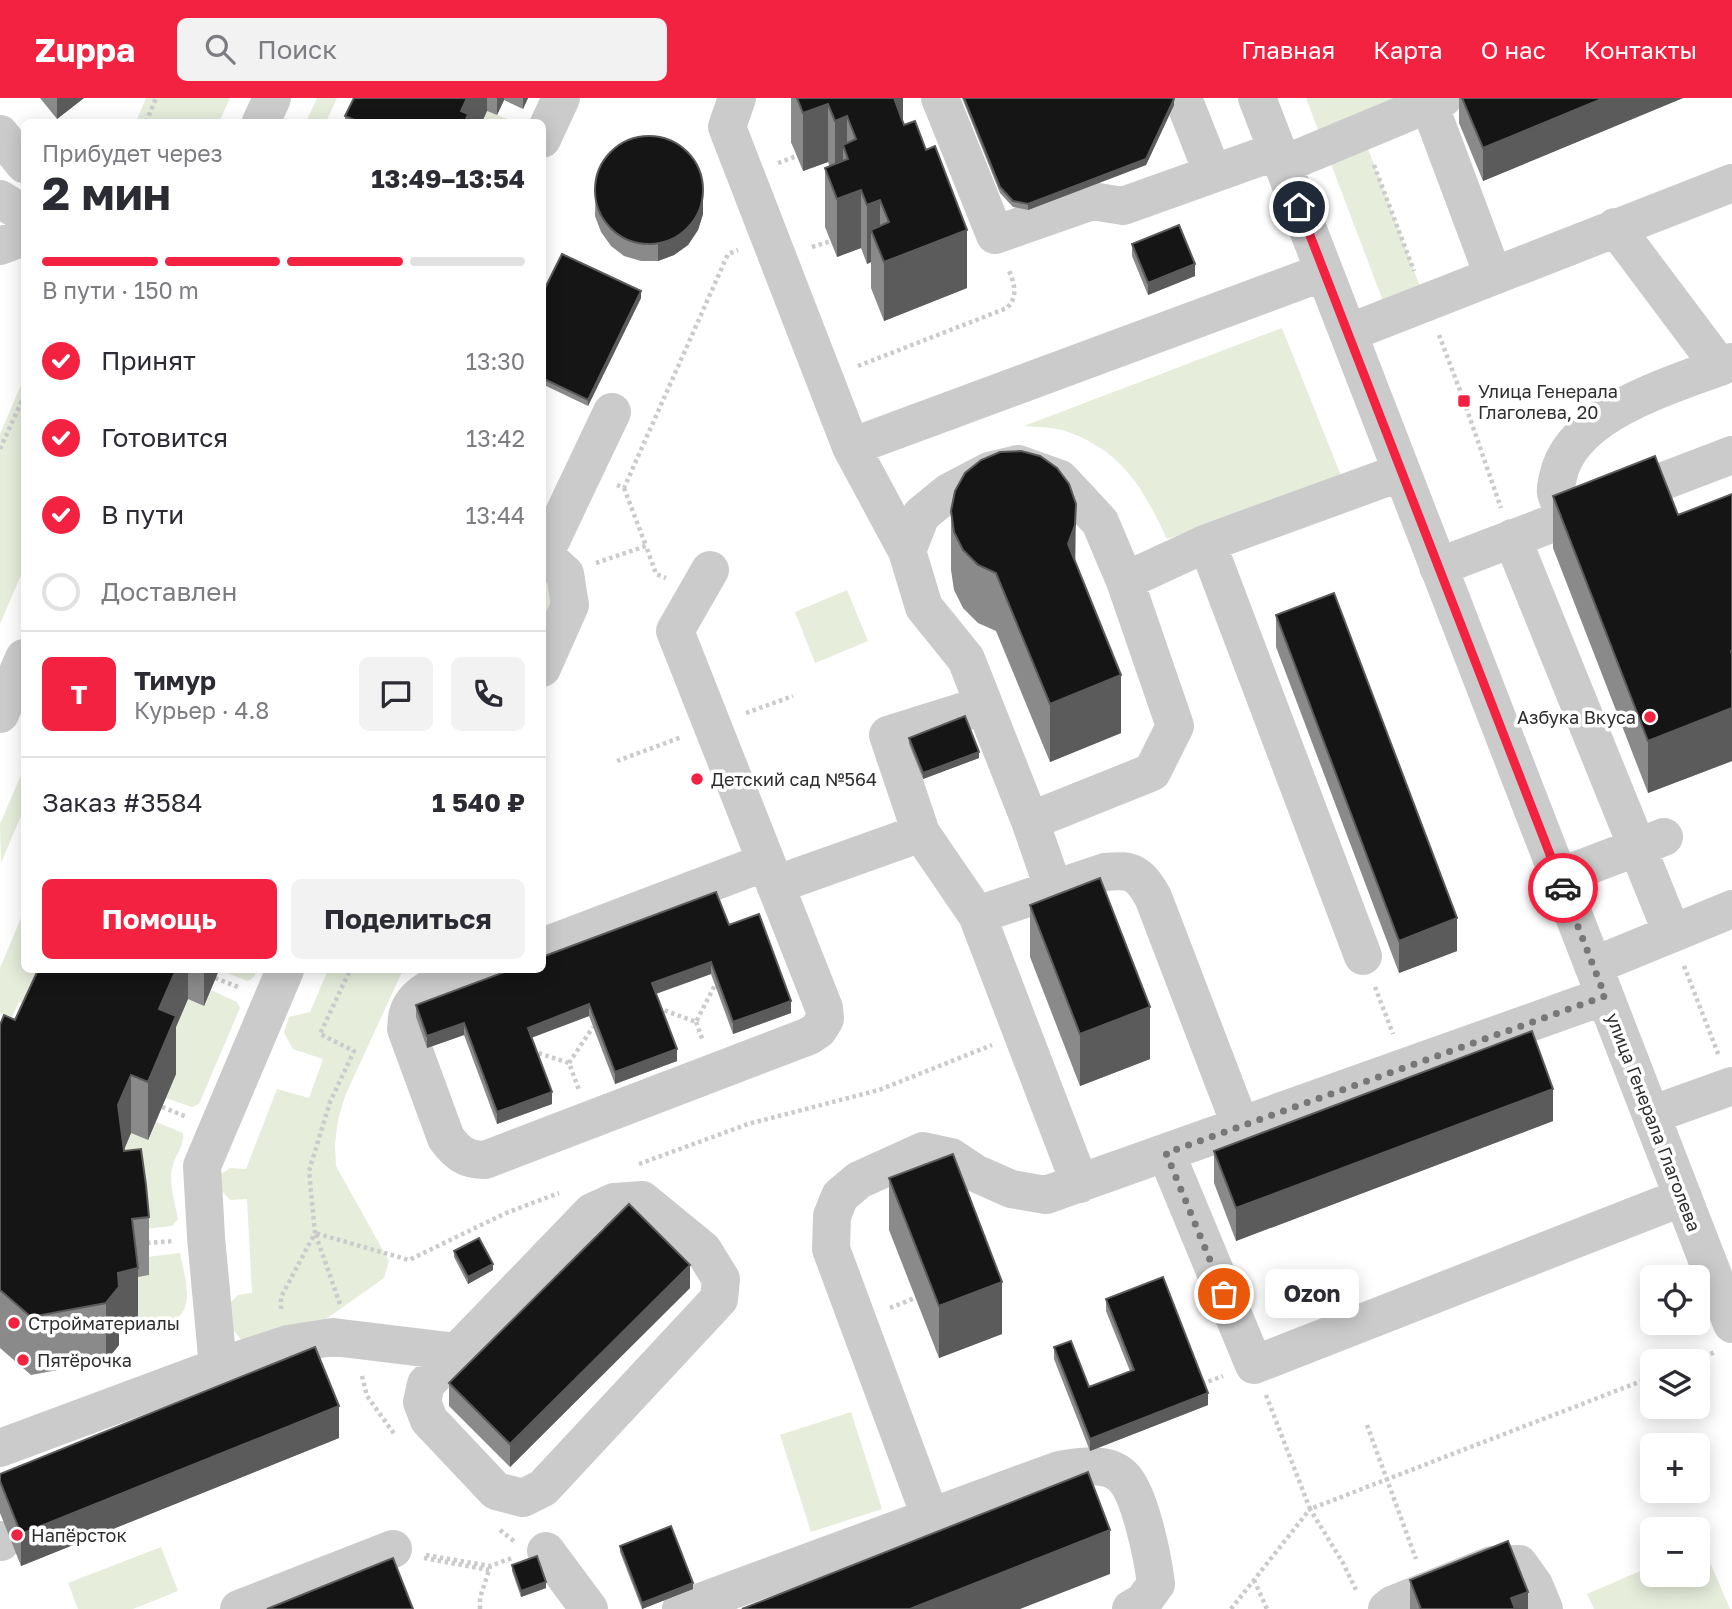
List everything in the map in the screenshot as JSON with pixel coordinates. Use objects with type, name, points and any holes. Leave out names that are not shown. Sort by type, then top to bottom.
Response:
[{"type":"street","points":[[262,119],[272,98]]},
{"type":"street","points":[[546,130],[561,98]]},
{"type":"street","points":[[737,98],[727,127],[850,447],[907,551],[924,607],[966,659],[1030,821],[1054,890]]},
{"type":"street","points":[[940,98],[995,235],[1092,201],[1123,206],[1213,174],[1280,158],[1436,101],[1493,275]]},
{"type":"street","points":[[1183,98],[1213,174]]},
{"type":"street","name":"улица Генерала Глаголева","points":[[1257,98],[1732,1324]]},
{"type":"street","points":[[0,134],[21,160]]},
{"type":"street","points":[[1348,333],[1732,183]]},
{"type":"street","points":[[0,199],[21,212]]},
{"type":"street","points":[[1566,518],[1555,491],[1560,465],[1574,442],[1599,421],[1635,401],[1726,365],[1615,227]]},
{"type":"street","points":[[0,246],[21,238]]},
{"type":"street","points":[[850,447],[1324,272]]},
{"type":"street","points":[[546,659],[570,605],[551,560],[583,473],[612,412]]},
{"type":"street","points":[[1438,567],[1732,455]]},
{"type":"street","points":[[907,551],[920,515],[949,492],[989,471],[1018,464],[1060,479],[1100,522],[1125,581],[1175,726],[1152,772],[1030,821]]},
{"type":"street","points":[[1125,581],[1207,543],[1402,472]]},
{"type":"street","points":[[1512,538],[1650,842],[1672,933]]},
{"type":"street","points":[[1207,543],[1363,956]]},
{"type":"street","points":[[473,973],[433,987],[418,996],[408,1012],[406,1029],[446,1138],[454,1150],[470,1160],[485,1160],[808,1036],[818,1030],[825,1019],[824,1008],[676,631],[703,581]]},
{"type":"street","points":[[0,713],[21,665]]},
{"type":"street","points":[[984,705],[888,735],[921,834],[977,915],[1080,1184]]},
{"type":"street","points":[[546,946],[771,874],[921,834]]},
{"type":"street","points":[[1559,877],[1650,842]]},
{"type":"street","points":[[977,915],[1105,872],[1135,872],[1153,897],[1241,1127]]},
{"type":"street","points":[[930,1516],[831,1249],[832,1216],[840,1196],[859,1180],[923,1151],[951,1157],[975,1173],[1011,1189],[1046,1195],[1406,1068],[1599,981],[1672,933],[1732,909]]},
{"type":"street","points":[[218,1367],[202,1166],[284,973]]},
{"type":"street","points":[[1651,1115],[1731,1086]]},
{"type":"street","points":[[1166,1153],[1254,1365],[1683,1198]]},
{"type":"street","points":[[642,1200],[703,1250],[721,1279],[719,1299],[543,1488],[523,1497],[496,1491],[429,1420],[422,1402],[426,1384],[457,1352],[592,1212],[614,1202],[642,1200]]},
{"type":"street","points":[[1,1443],[288,1344],[333,1338],[457,1352]]},
{"type":"street","points":[[681,1609],[1059,1469],[1093,1465],[1121,1475],[1134,1493],[1154,1564],[1157,1584],[1143,1602],[1131,1609]]},
{"type":"street","points":[[239,1609],[390,1550]]},
{"type":"street","points":[[530,1554],[589,1609]]},
{"type":"street","points":[[1373,1603],[1392,1605],[1492,1565],[1519,1564],[1534,1585],[1544,1609]]},
{"type":"path","points":[[147,119],[156,98]]},
{"type":"path","points":[[1361,130],[1464,401],[1512,538]]},
{"type":"path","points":[[824,378],[1007,308],[1013,302],[1014,284],[995,235]]},
{"type":"path","points":[[703,581],[656,574],[624,488],[728,254],[771,238]]},
{"type":"path","points":[[0,449],[21,403]]},
{"type":"path","points":[[583,473],[624,488]]},
{"type":"path","points":[[551,560],[646,546]]},
{"type":"path","points":[[1672,933],[1731,1086]]},
{"type":"path","points":[[1363,956],[1406,1068]]},
{"type":"path","points":[[288,1344],[281,1317],[281,1297],[315,1233],[309,1171],[330,1102],[354,1051],[320,1034],[349,973]]},
{"type":"path","points":[[657,1008],[696,1022],[715,985]]},
{"type":"path","points":[[569,1063],[593,1027]]},
{"type":"path","points":[[532,1051],[569,1063]]},
{"type":"path","points":[[569,1063],[590,1120]]},
{"type":"path","points":[[1200,1385],[1254,1365],[1310,1509],[1343,1563],[1373,1603]]},
{"type":"path","points":[[1231,1609],[1310,1509],[1640,1382]]},
{"type":"path","points":[[1367,1425],[1405,1534],[1429,1590]]},
{"type":"path","points":[[390,1550],[489,1568],[530,1554]]},
{"type":"path","points":[[480,1609],[480,1598],[489,1568]]},
{"type":"path","points":[[1255,1580],[1267,1609]]},
{"type":"green space","points":[[146,98],[230,98],[220,119],[137,119]]},
{"type":"green space","points":[[317,98],[337,98],[327,119],[307,119]]},
{"type":"green space","points":[[1306,98],[1443,98],[1361,130],[1426,302],[1389,317]]},
{"type":"green space","points":[[487,111],[507,119],[483,119]]},
{"type":"green space","points":[[1282,328],[1344,483],[1167,539],[1138,486],[1115,459],[1082,438],[1062,430],[1024,426]]},
{"type":"green space","points":[[21,385],[21,575],[0,624],[0,434]]},
{"type":"green space","points":[[546,581],[555,592],[546,635]]},
{"type":"green space","points":[[847,590],[868,641],[815,663],[795,612]]},
{"type":"green space","points":[[21,775],[21,816],[1,863],[0,824]]},
{"type":"green space","points":[[21,918],[21,973],[42,973],[28,1004],[19,1002],[12,1017],[0,1013],[0,968]]},
{"type":"green space","points":[[227,973],[256,973],[248,981]]},
{"type":"green space","points":[[327,973],[402,973],[345,1096],[335,1144],[336,1166],[389,1261],[384,1278],[312,1329],[242,1341],[228,1323],[227,1306],[238,1295],[252,1293],[247,1199],[230,1200],[219,1188],[220,1175],[230,1168],[246,1169],[277,1089],[309,1098],[323,1059],[293,1049],[284,1033],[289,1017],[310,1012]]},
{"type":"green space","points":[[211,990],[237,1002],[240,1008],[199,1104],[192,1107],[166,1098],[176,1074],[159,1067],[188,999],[204,1006]]},
{"type":"green space","points":[[156,1122],[183,1133],[171,1175],[178,1219],[172,1226],[144,1229],[118,1164],[131,1133],[148,1140]]},
{"type":"green space","points":[[180,1253],[187,1290],[185,1308],[172,1320],[138,1326],[132,1277],[147,1257]]},
{"type":"green space","points":[[851,1412],[882,1509],[811,1532],[780,1435]]},
{"type":"green space","points":[[161,1547],[178,1591],[133,1609],[78,1609],[68,1583]]},
{"type":"green space","points":[[1710,1563],[1730,1609],[1594,1609],[1587,1594],[1640,1571],[1640,1587],[1710,1587]]},
{"type":"building","points":[[354,98],[467,98],[461,111],[468,114],[466,119],[352,119],[345,116]]},
{"type":"building","points":[[797,98],[894,98],[904,125],[915,121],[926,150],[935,146],[967,230],[884,262],[871,230],[889,222],[880,200],[867,205],[861,190],[837,199],[825,168],[848,159],[843,145],[856,139],[847,116],[835,121],[828,104],[803,113]]},
{"type":"building","points":[[964,98],[1174,99],[1146,159],[1028,204],[1013,201],[1000,187]]},
{"type":"building","points":[[1462,98],[1604,98],[1483,148]]},
{"type":"building","points":[[649,136],[679,145],[687,152],[694,160],[703,190],[694,220],[687,228],[679,235],[649,244],[619,235],[611,228],[604,220],[595,190],[604,160],[611,152],[619,145]]},
{"type":"building","points":[[1179,225],[1195,264],[1148,283],[1132,244]]},
{"type":"building","points":[[562,254],[641,291],[588,400],[546,380],[546,286]]},
{"type":"building","points":[[1021,451],[1040,456],[1057,468],[1069,484],[1076,504],[1075,525],[1068,544],[1121,675],[1050,704],[996,573],[978,565],[963,550],[954,532],[951,511],[955,491],[965,473],[981,460],[1000,452]]},
{"type":"building","points":[[1655,456],[1678,515],[1732,494],[1732,708],[1648,741],[1553,496]]},
{"type":"building","points":[[1334,593],[1457,918],[1399,941],[1276,615]]},
{"type":"building","points":[[965,716],[979,752],[923,773],[909,738]]},
{"type":"building","points":[[1100,878],[1150,1007],[1080,1034],[1030,905]]},
{"type":"building","points":[[716,892],[729,925],[759,914],[791,1001],[733,1022],[711,962],[652,983],[677,1049],[615,1072],[589,1004],[528,1028],[552,1092],[497,1112],[464,1023],[427,1036],[416,1005],[502,973],[546,973],[546,956]]},
{"type":"building","points":[[37,973],[175,973],[159,1009],[176,1016],[148,1082],[131,1075],[118,1105],[124,1151],[141,1149],[146,1185],[149,1217],[132,1219],[138,1268],[118,1273],[119,1287],[106,1303],[31,1317],[0,1290],[0,1025],[4,1015],[15,1020]]},
{"type":"building","points":[[1532,1031],[1553,1089],[1236,1208],[1214,1151]]},
{"type":"building","points":[[953,1154],[1002,1282],[939,1306],[889,1178]]},
{"type":"building","points":[[629,1204],[690,1265],[510,1444],[449,1383]]},
{"type":"building","points":[[479,1238],[493,1264],[468,1277],[454,1251]]},
{"type":"building","points":[[1163,1277],[1208,1393],[1090,1439],[1054,1347],[1071,1341],[1089,1387],[1134,1370],[1106,1299]]},
{"type":"building","points":[[315,1347],[339,1406],[21,1534],[0,1481],[0,1474]]},
{"type":"building","points":[[1088,1472],[1110,1530],[910,1609],[742,1609]]},
{"type":"building","points":[[671,1526],[693,1583],[642,1603],[620,1546]]},
{"type":"building","points":[[1508,1541],[1528,1592],[1511,1598],[1515,1609],[1421,1609],[1410,1580]]},
{"type":"building","points":[[537,1556],[546,1582],[521,1591],[512,1565]]},
{"type":"building","points":[[393,1558],[413,1609],[267,1609]]},
{"type":"way so far","points":[[1224,1294],[1166,1153],[1605,996],[1563,888]]},
{"type":"place","name":"Улица Генерала Глаголева, 20","points":[[1464,401]]},
{"type":"place","name":"Азбука Вкуса","points":[[1650,717]]},
{"type":"place","name":"Детский сад №564","points":[[697,779]]},
{"type":"place","name":"Ozon","points":[[1224,1294]]},
{"type":"place","name":"Стройматериалы","points":[[14,1323]]},
{"type":"place","name":"Пятёрочка","points":[[23,1360]]},
{"type":"place","name":"Напёрсток","points":[[17,1535]]},
{"type":"route","points":[[1299,207],[1563,888]]}]
